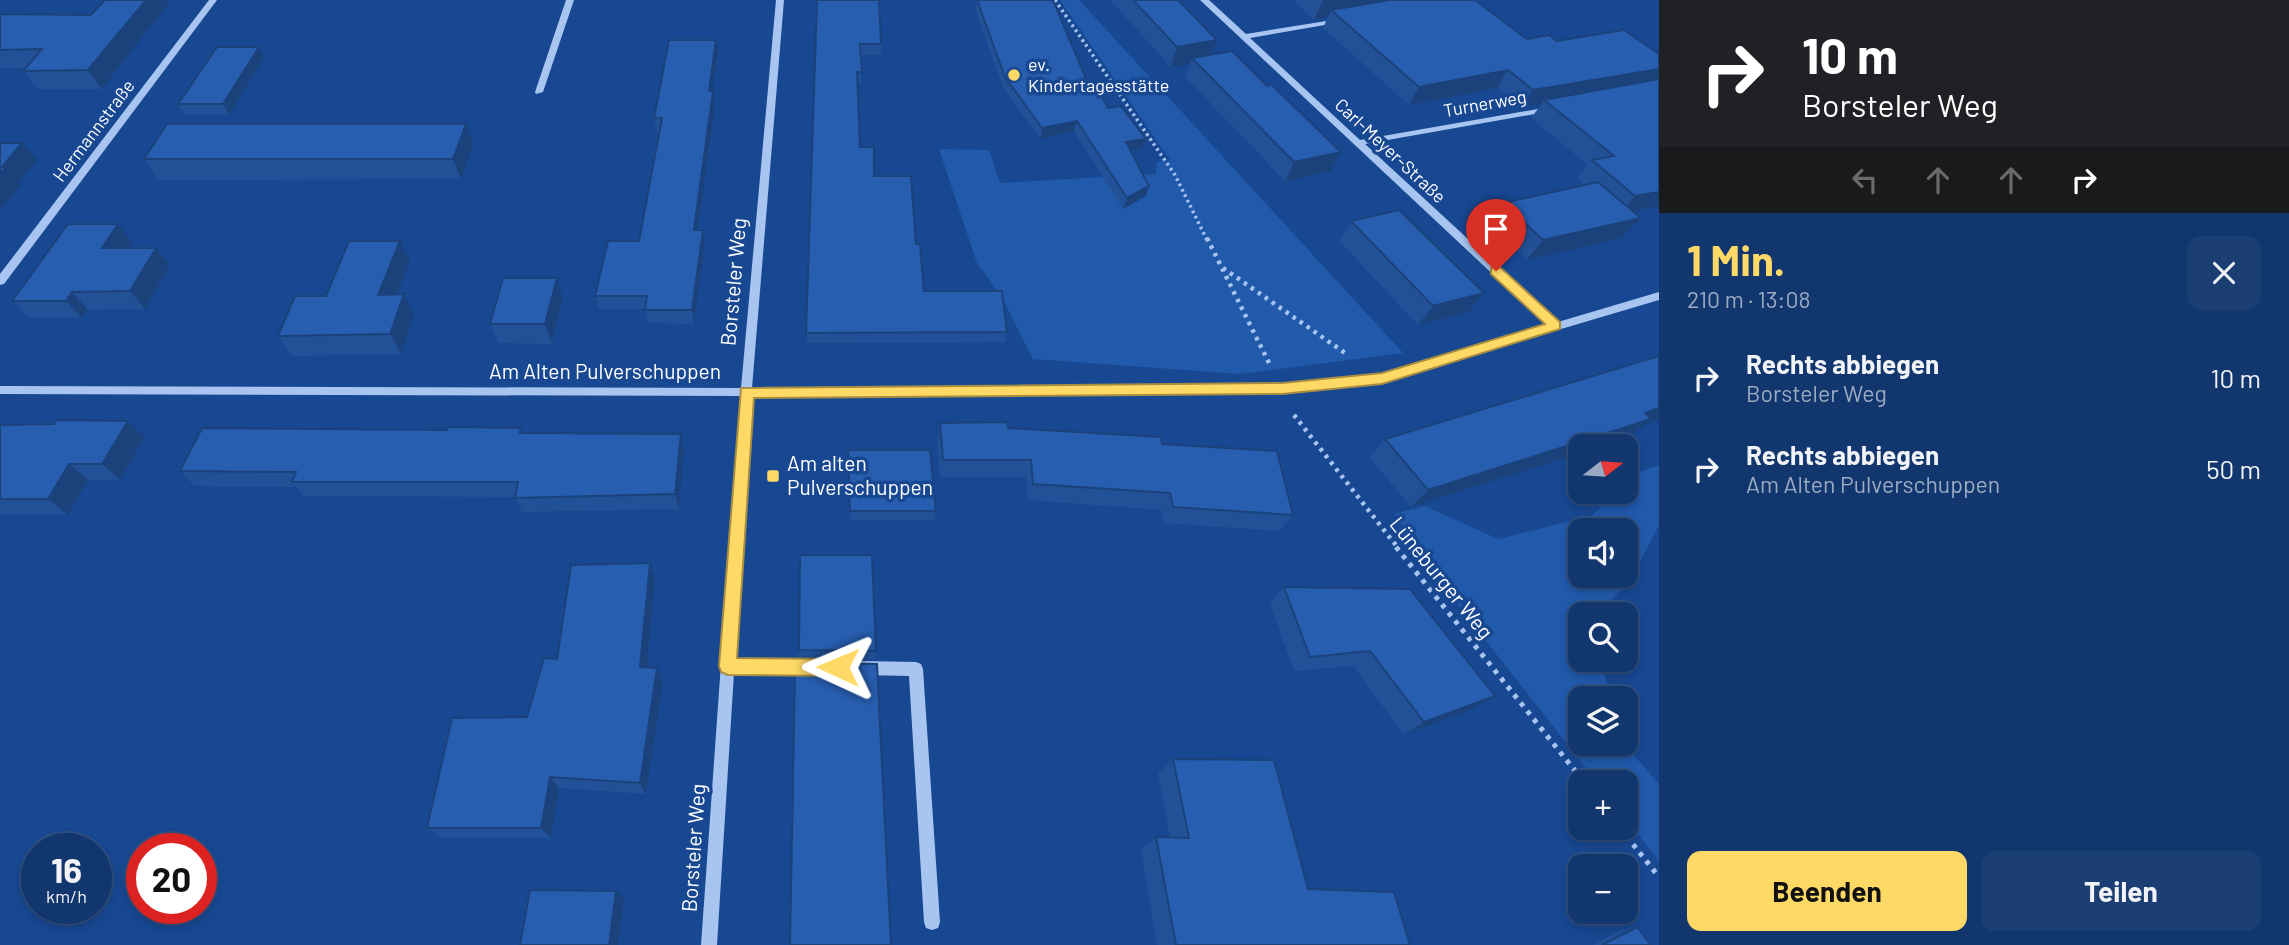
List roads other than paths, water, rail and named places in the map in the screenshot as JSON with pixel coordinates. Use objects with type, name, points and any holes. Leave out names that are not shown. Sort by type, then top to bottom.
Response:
[{"type":"street","name":"Hermannstraße","points":[[0,281],[213,0]]},
{"type":"street","points":[[539,92],[570,0]]},
{"type":"street","name":"Borsteler Weg","points":[[709,945],[747,392],[780,0]]},
{"type":"street","name":"Carl-Meyer-Straße","points":[[1204,0],[1555,326]]},
{"type":"street","points":[[1244,37],[1350,19]]},
{"type":"street","name":"Turnerweg","points":[[1358,143],[1563,106]]},
{"type":"street","name":"Am Alten Pulverschuppen","points":[[0,390],[747,392],[1282,388],[1382,378],[1659,296]]},
{"type":"street","points":[[728,666],[825,667]]},
{"type":"street","points":[[851,668],[916,669],[932,922]]},
{"type":"place","name":"ev. Kindertagesstätte","points":[[1014,75]]},
{"type":"place","name":"Am alten Pulverschuppen","points":[[773,476]]}]
